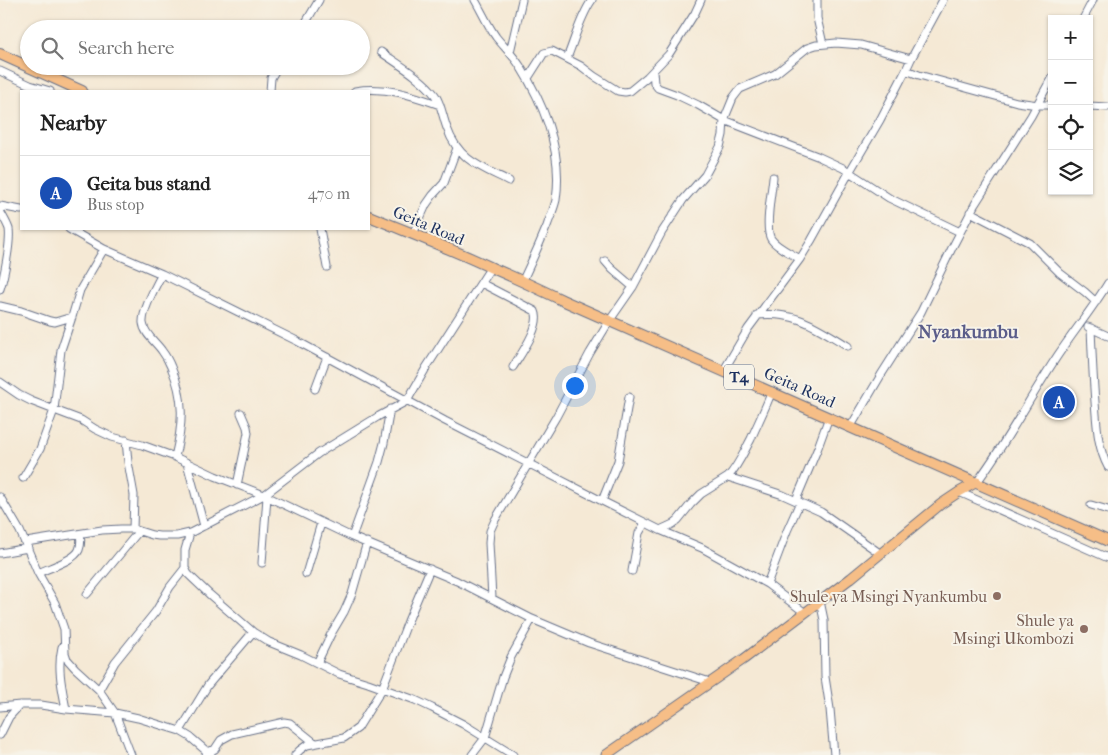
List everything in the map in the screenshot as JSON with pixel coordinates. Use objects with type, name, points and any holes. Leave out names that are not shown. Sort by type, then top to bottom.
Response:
[{"type":"highway","points":[[0,54],[20,63]]},
{"type":"highway","points":[[47,75],[80,90]]},
{"type":"highway","name":"Geita Road","points":[[370,216],[491,267],[1108,541]]},
{"type":"main road","points":[[612,753],[820,602],[941,504],[977,482]]},
{"type":"street","points":[[307,20],[319,0]]},
{"type":"street","points":[[475,0],[495,35],[510,52],[528,78],[552,135],[556,163],[556,201],[537,252],[522,282]]},
{"type":"street","points":[[510,52],[522,0]]},
{"type":"street","points":[[567,58],[582,18],[592,0]]},
{"type":"street","points":[[528,78],[544,53],[552,51],[581,66],[608,86],[618,91],[630,91],[653,72],[669,54],[701,0]]},
{"type":"street","points":[[817,0],[823,44]]},
{"type":"street","points":[[724,370],[757,315],[800,259],[880,120],[943,0]]},
{"type":"street","points":[[1085,15],[1093,0]]},
{"type":"street","points":[[492,598],[490,530],[610,320],[633,287],[662,232],[683,200],[705,175],[722,141],[724,120],[733,98],[740,89],[774,74],[807,48],[816,45],[843,44],[861,46],[911,59]]},
{"type":"street","points":[[381,52],[435,94],[448,133],[457,148],[468,159],[509,181]]},
{"type":"street","points":[[906,70],[1017,102],[1048,105]]},
{"type":"street","points":[[0,71],[30,86],[46,90]]},
{"type":"street","points":[[653,72],[656,87],[698,105],[724,120],[817,156],[850,171],[889,198],[960,232]]},
{"type":"street","points":[[270,90],[273,75]]},
{"type":"street","points":[[264,90],[270,83]]},
{"type":"street","points":[[851,426],[881,374],[921,312],[970,212],[1038,105],[1048,85]]},
{"type":"street","points":[[368,90],[398,91],[440,105]]},
{"type":"street","points":[[1093,106],[1108,107]]},
{"type":"street","points":[[413,234],[426,205],[444,184],[457,148]]},
{"type":"street","points":[[774,177],[768,218],[770,236],[776,244],[800,259]]},
{"type":"street","points":[[0,206],[20,210]]},
{"type":"street","points":[[0,211],[8,228],[9,235],[6,266],[0,289]]},
{"type":"street","points":[[970,212],[1030,243],[1060,273],[1096,302]]},
{"type":"street","points":[[71,230],[104,249],[162,274],[327,357],[407,401],[602,501],[660,530],[702,548],[768,584],[804,612]]},
{"type":"street","points":[[320,230],[327,267]]},
{"type":"street","points":[[23,478],[40,449],[54,410],[61,350],[80,290],[104,249]]},
{"type":"street","points":[[606,261],[612,269],[633,287]]},
{"type":"street","points":[[0,553],[27,545],[102,530],[136,530],[159,536],[177,536],[190,533],[265,496],[319,453],[390,409],[407,401],[491,267]]},
{"type":"street","points":[[162,274],[150,298],[143,324],[145,331],[168,360],[176,377],[180,392],[182,426],[175,457]]},
{"type":"street","points":[[977,482],[986,471],[1058,355],[1108,282]]},
{"type":"street","points":[[481,283],[535,311],[538,316],[532,333],[513,367]]},
{"type":"street","points":[[0,306],[55,322],[72,317]]},
{"type":"street","points":[[757,315],[775,314],[802,320],[848,346]]},
{"type":"street","points":[[1081,324],[1108,336]]},
{"type":"street","points":[[1090,328],[1098,436],[1102,456],[1108,467]]},
{"type":"street","points":[[315,389],[327,357]]},
{"type":"street","points":[[0,382],[31,402],[81,420],[103,433],[175,457],[187,464],[265,496],[352,537],[457,581],[532,619],[589,643],[710,682]]},
{"type":"street","points":[[660,530],[678,520],[701,494],[728,477],[736,468],[764,412],[772,391]]},
{"type":"street","points":[[602,501],[622,446],[629,397]]},
{"type":"street","points":[[352,537],[379,462],[390,409]]},
{"type":"street","points":[[237,485],[248,433],[241,413]]},
{"type":"street","points":[[768,584],[829,417]]},
{"type":"street","points":[[87,594],[136,530],[134,495],[126,440]]},
{"type":"street","points":[[187,464],[204,526]]},
{"type":"street","points":[[728,477],[783,495],[821,512],[881,554]]},
{"type":"street","points":[[958,492],[1108,558]]},
{"type":"street","points":[[262,563],[265,496]]},
{"type":"street","points":[[0,497],[27,545],[38,573],[56,603],[64,629],[67,659],[71,665],[99,690],[115,713],[131,755]]},
{"type":"street","points":[[1091,505],[1108,510]]},
{"type":"street","points":[[306,574],[321,523]]},
{"type":"street","points":[[632,571],[639,533],[646,523]]},
{"type":"street","points":[[190,533],[185,550],[185,568],[188,574],[253,632],[269,642],[339,674],[415,700],[432,708],[463,724],[513,755]]},
{"type":"street","points":[[38,573],[76,555],[81,544],[80,534]]},
{"type":"street","points":[[317,663],[352,594],[367,542]]},
{"type":"street","points":[[99,690],[115,662],[156,612],[170,587],[185,568]]},
{"type":"street","points":[[295,755],[307,745],[344,738],[362,723],[382,689],[430,570]]},
{"type":"street","points":[[820,602],[824,620],[825,677],[834,755]]},
{"type":"street","points":[[472,755],[485,738],[503,677],[514,651],[532,619]]},
{"type":"street","points":[[180,731],[208,686],[253,632]]},
{"type":"street","points":[[65,640],[61,648],[60,670],[66,709]]},
{"type":"street","points":[[1,705],[40,705],[115,713],[138,718],[190,736],[208,754],[222,740],[232,734],[284,722],[290,723],[315,744]]},
{"type":"street","points":[[0,735],[9,717],[20,705]]},
{"type":"place","name":"Geita bus stand","points":[[1059,402]]},
{"type":"place","name":"Shule ya Msingi Nyankumbu","points":[[997,596]]},
{"type":"place","name":"Shule ya Msingi Ukombozi","points":[[1084,629]]},
{"type":"district","name":"Nyankumbu","points":[[968,331]]}]
